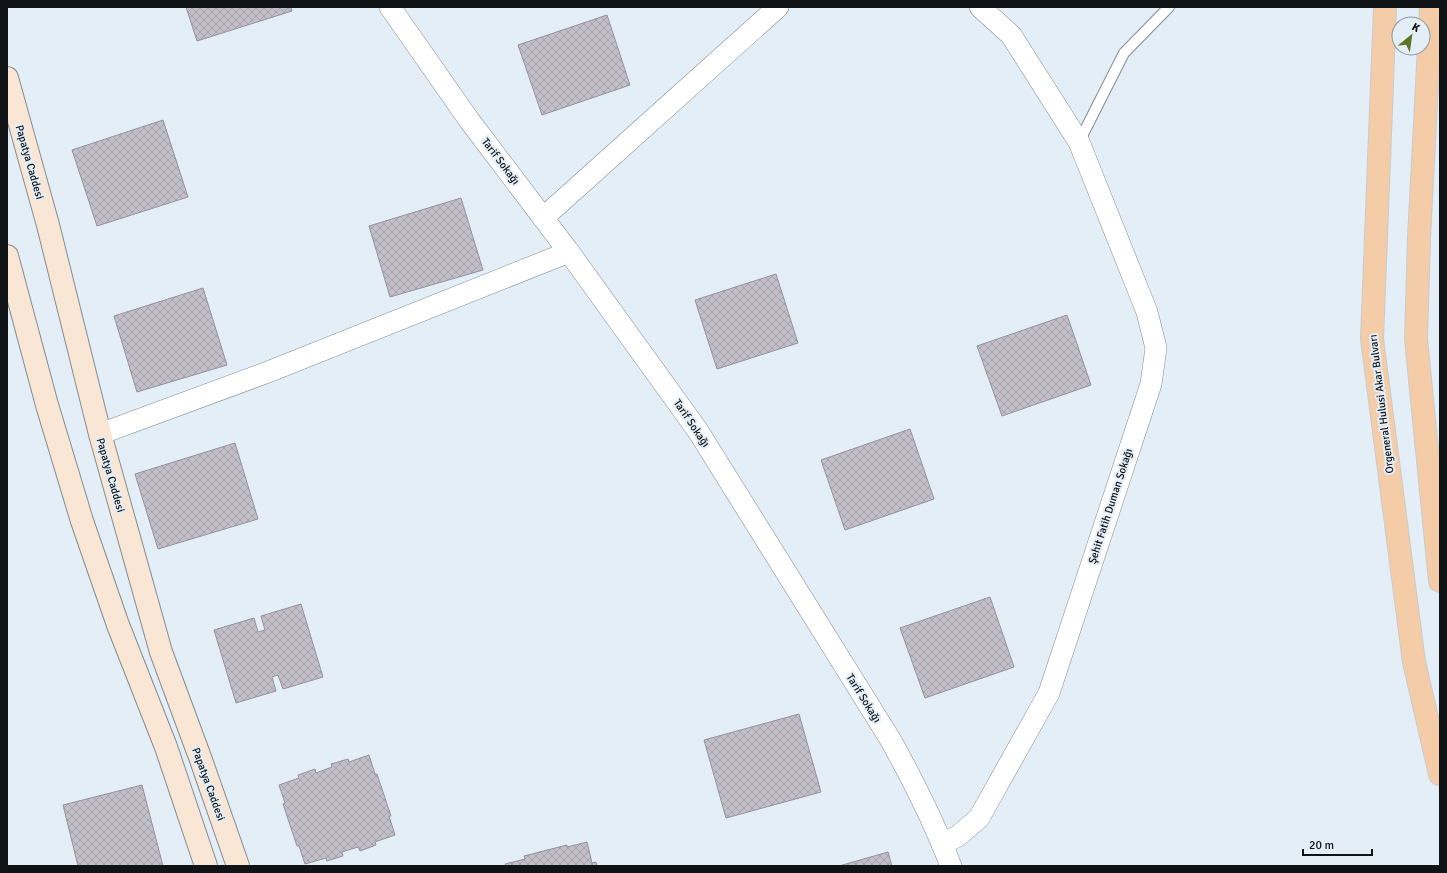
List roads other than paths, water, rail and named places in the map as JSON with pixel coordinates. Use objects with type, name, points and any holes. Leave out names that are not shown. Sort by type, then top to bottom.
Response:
[{"type":"main road","name":"Orgeneral Hulusi Akar Bulvarı","points":[[1385,7],[1372,339],[1414,662],[1440,774]]},
{"type":"main road","points":[[1431,7],[1419,238],[1416,338],[1440,580]]},
{"type":"street","name":"Tarif Sokağı","points":[[390,7],[469,120],[569,252],[698,431],[890,739],[911,776],[951,866]]},
{"type":"street","points":[[543,218],[778,7]]},
{"type":"street","name":"Şehit Fatih Duman Sokağı","points":[[942,844],[958,836],[979,818],[1049,693],[1151,384],[1156,348],[1148,312],[1079,142],[1011,35],[980,7]]},
{"type":"street","name":"Papatya Caddesi","points":[[7,78],[48,226],[100,434],[161,652],[202,760],[238,866]]},
{"type":"street","points":[[100,434],[268,372],[569,252]]},
{"type":"street","points":[[7,256],[47,405],[82,520],[118,625],[168,754],[206,866]]},
{"type":"lane","points":[[1079,142],[1124,53],[1169,7]]}]
